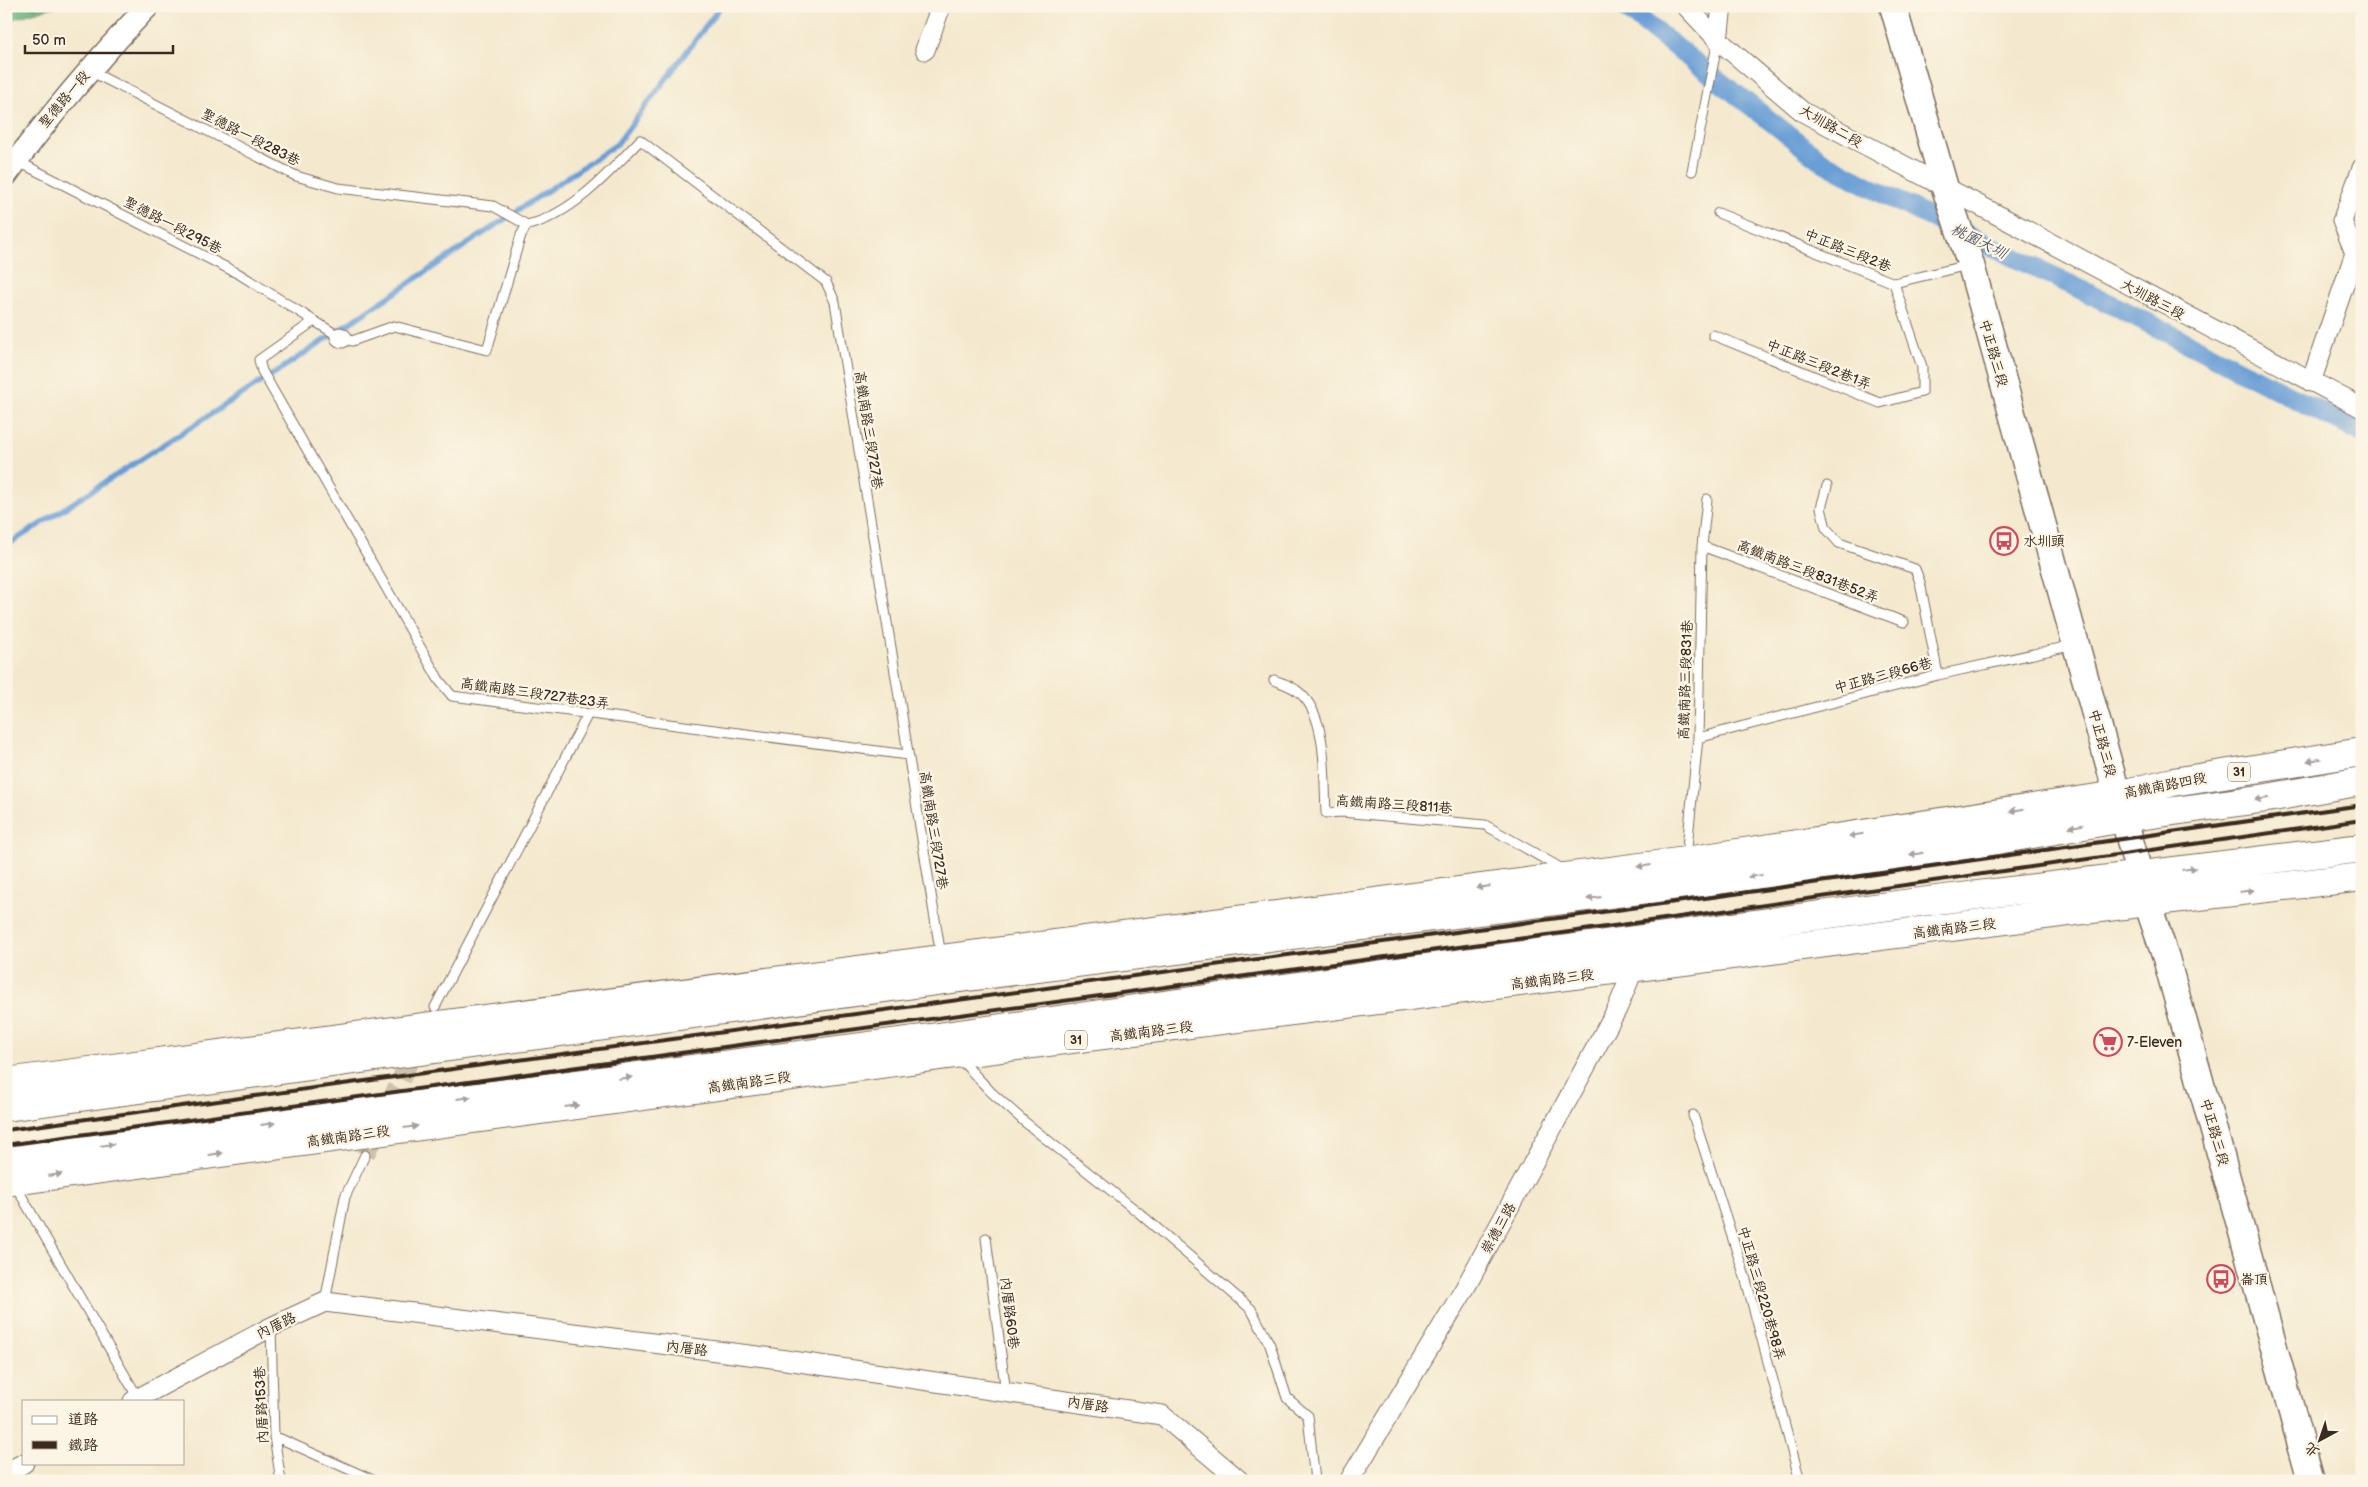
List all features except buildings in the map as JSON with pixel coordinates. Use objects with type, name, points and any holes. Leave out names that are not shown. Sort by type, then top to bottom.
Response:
[{"type":"main road","name":"中正路三段","points":[[1893,6],[1945,188],[1973,277],[2147,902],[2169,967],[2311,1481]]},
{"type":"main road","name":"高鐵南路四段","points":[[2121,806],[2173,782],[2362,752]]},
{"type":"main road","name":"高鐵南路四段","points":[[2121,806],[2267,798],[2362,781]]},
{"type":"main road","name":"31","points":[[6,1082],[675,996],[941,958],[1572,875],[2121,806]]},
{"type":"main road","name":"31","points":[[6,1107],[927,982],[1904,856],[2121,806]]},
{"type":"main road","name":"31","points":[[2141,875],[2362,848]]},
{"type":"main road","name":"高鐵南路三段","points":[[8,1174],[1427,968],[2141,875]]},
{"type":"main road","name":"31","points":[[2147,902],[2362,877]]},
{"type":"main road","name":"高鐵南路三段","points":[[8,1174],[1124,1034],[2147,902]]},
{"type":"main road","points":[[1124,1034],[1198,1002]]},
{"type":"street","name":"聖德路一段","points":[[11,168],[88,70],[148,6]]},
{"type":"street","points":[[924,50],[941,6]]},
{"type":"street","name":"大圳路二段","points":[[1686,6],[1718,40],[1803,112],[1945,188]]},
{"type":"street","points":[[1718,40],[1722,6]]},
{"type":"street","points":[[2311,382],[2355,253],[2342,221],[2362,168]]},
{"type":"street","name":"大圳路三段","points":[[1945,188],[2362,408]]},
{"type":"street","points":[[2342,221],[2362,231]]},
{"type":"street","name":"崇德三路","points":[[1349,1481],[1469,1281],[1617,1009],[1634,968]]},
{"type":"street","name":"內厝路","points":[[135,1399],[271,1327],[325,1302],[765,1358],[1162,1415],[1240,1481]]},
{"type":"street","points":[[6,1473],[22,1464]]},
{"type":"lane","points":[[1692,171],[1718,40]]},
{"type":"lane","name":"聖德路一段283巷","points":[[88,70],[296,176],[346,189],[493,206],[526,225]]},
{"type":"lane","name":"高鐵南路三段727巷","points":[[526,225],[544,222],[602,182],[640,140],[826,282],[835,302],[941,958]]},
{"type":"lane","name":"聖德路一段295巷","points":[[11,168],[239,274],[314,321],[352,342],[394,326],[487,350],[521,235],[526,225]]},
{"type":"lane","name":"中正路三段2巷","points":[[1718,213],[1894,283],[1973,277]]},
{"type":"lane","name":"中正路三段2巷1弄","points":[[1713,335],[1880,403],[1922,392],[1922,367],[1894,283]]},
{"type":"lane","name":"高鐵南路三段727巷23弄","points":[[314,321],[260,360],[262,371],[434,672],[452,696],[908,755]]},
{"type":"lane","points":[[1827,486],[1821,508],[1826,528],[1839,543],[1915,570],[1920,582],[1938,675]]},
{"type":"lane","name":"高鐵南路三段831巷","points":[[1686,861],[1698,738],[1702,546],[1707,500]]},
{"type":"lane","name":"高鐵南路三段831巷52弄","points":[[1702,546],[1904,622]]},
{"type":"lane","name":"中正路三段66巷","points":[[1698,738],[1938,675],[2076,645]]},
{"type":"lane","name":"高鐵南路三段811巷","points":[[1274,680],[1290,686],[1302,694],[1311,706],[1320,731],[1326,813],[1342,812],[1485,825],[1572,875]]},
{"type":"lane","points":[[435,1007],[588,714]]},
{"type":"lane","points":[[955,1054],[990,1092],[1138,1212],[1251,1309],[1270,1345],[1287,1398],[1308,1416],[1315,1481]]},
{"type":"lane","name":"中正路三段220巷98弄","points":[[1694,1115],[1746,1280],[1800,1481]]},
{"type":"lane","points":[[325,1302],[345,1197],[365,1155]]},
{"type":"lane","points":[[8,1174],[135,1399]]},
{"type":"lane","name":"內厝路60巷","points":[[986,1238],[1006,1393]]},
{"type":"lane","name":"內厝路153巷","points":[[271,1327],[274,1436],[281,1481]]},
{"type":"lane","points":[[274,1436],[375,1481]]},
{"type":"green space","points":[[6,6],[57,6],[6,21]]},
{"type":"waterway","points":[[6,546],[278,371],[617,144],[721,6]]},
{"type":"waterway","name":"桃園大圳","points":[[1623,6],[1823,162],[1887,196],[2121,309],[2362,433]]},
{"type":"tunnel","points":[[365,1155],[418,1043]]},
{"type":"railway","points":[[6,1130],[1727,895],[2362,805]]},
{"type":"railway","points":[[6,1145],[1730,910],[2362,820]]},
{"type":"place","name":"水圳頭","points":[[2004,541]]},
{"type":"place","name":"7-Eleven","points":[[2108,1042]]},
{"type":"place","name":"崙頂","points":[[2221,1279]]}]
